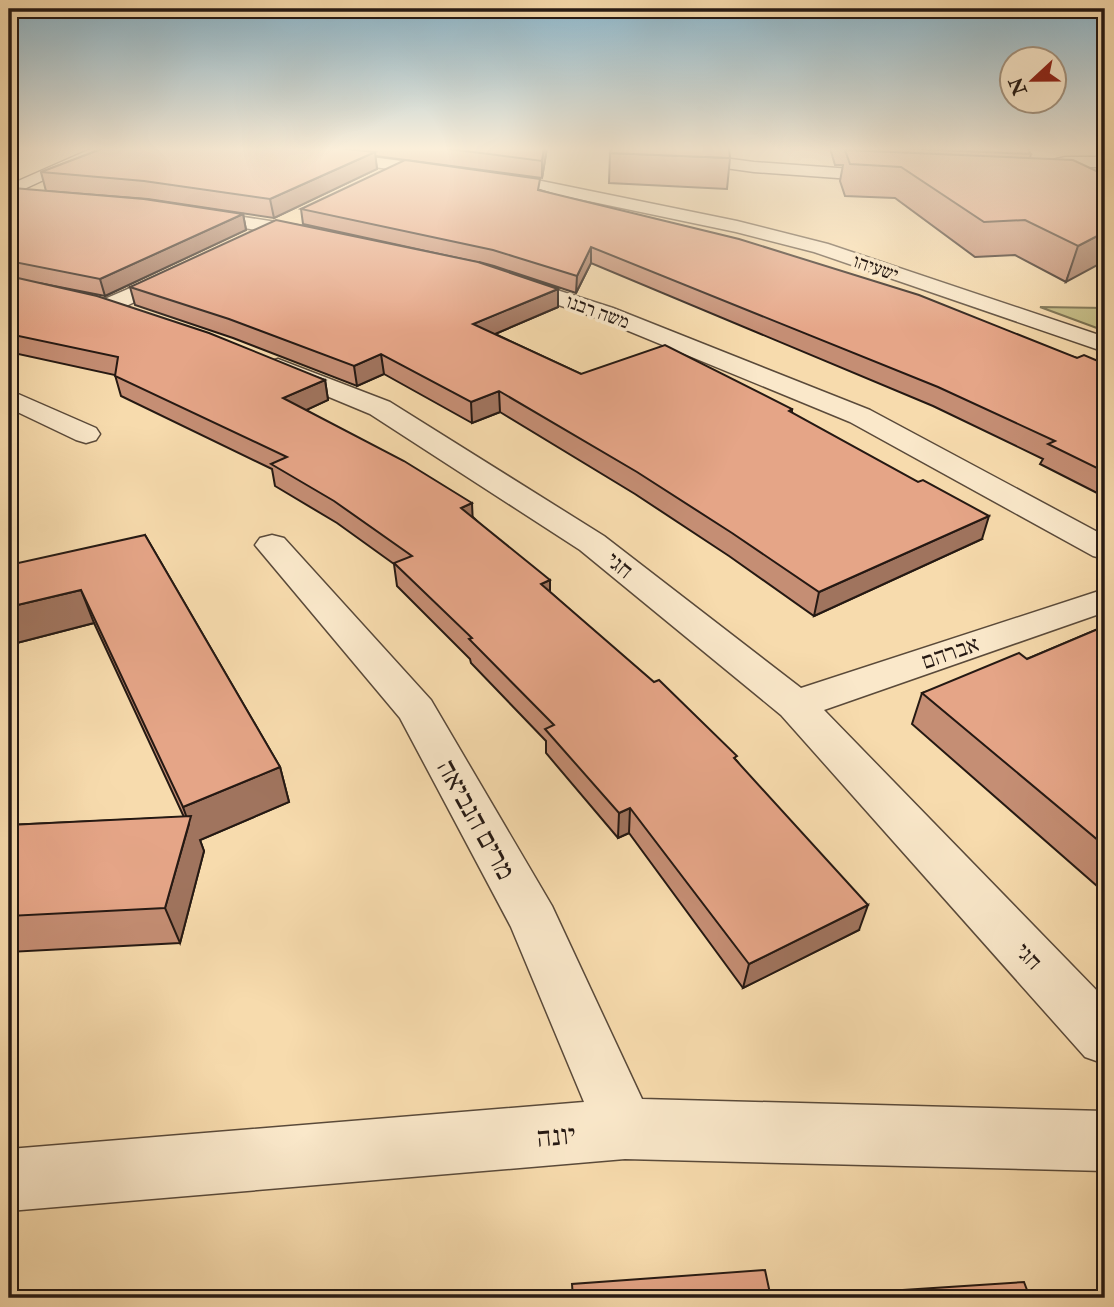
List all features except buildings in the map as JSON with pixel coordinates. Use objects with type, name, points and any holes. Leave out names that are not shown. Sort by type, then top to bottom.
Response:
[{"type":"street","name":"ישעיהו","points":[[649,209],[785,238],[1105,345]]},
{"type":"street","points":[[174,211],[331,238]]},
{"type":"street","points":[[243,244],[304,215]]},
{"type":"street","points":[[108,306],[194,266]]},
{"type":"street","name":"משה רבנו","points":[[486,272],[631,323],[860,416],[1105,549]]},
{"type":"street","points":[[71,299],[108,306],[159,323]]},
{"type":"street","name":"חגי","points":[[247,355],[380,408],[592,543],[795,705],[1105,1038]]},
{"type":"street","points":[[9,398],[86,434]]},
{"type":"street","name":"מרים הנביאה","points":[[272,545],[416,710],[534,921],[625,1129]]},
{"type":"street","name":"אברהם","points":[[795,705],[1105,600]]},
{"type":"street","name":"יונה","points":[[9,1180],[625,1129],[1105,1140]]},
{"type":"shaded area","points":[[1040,307],[1105,308],[1105,331]]}]
